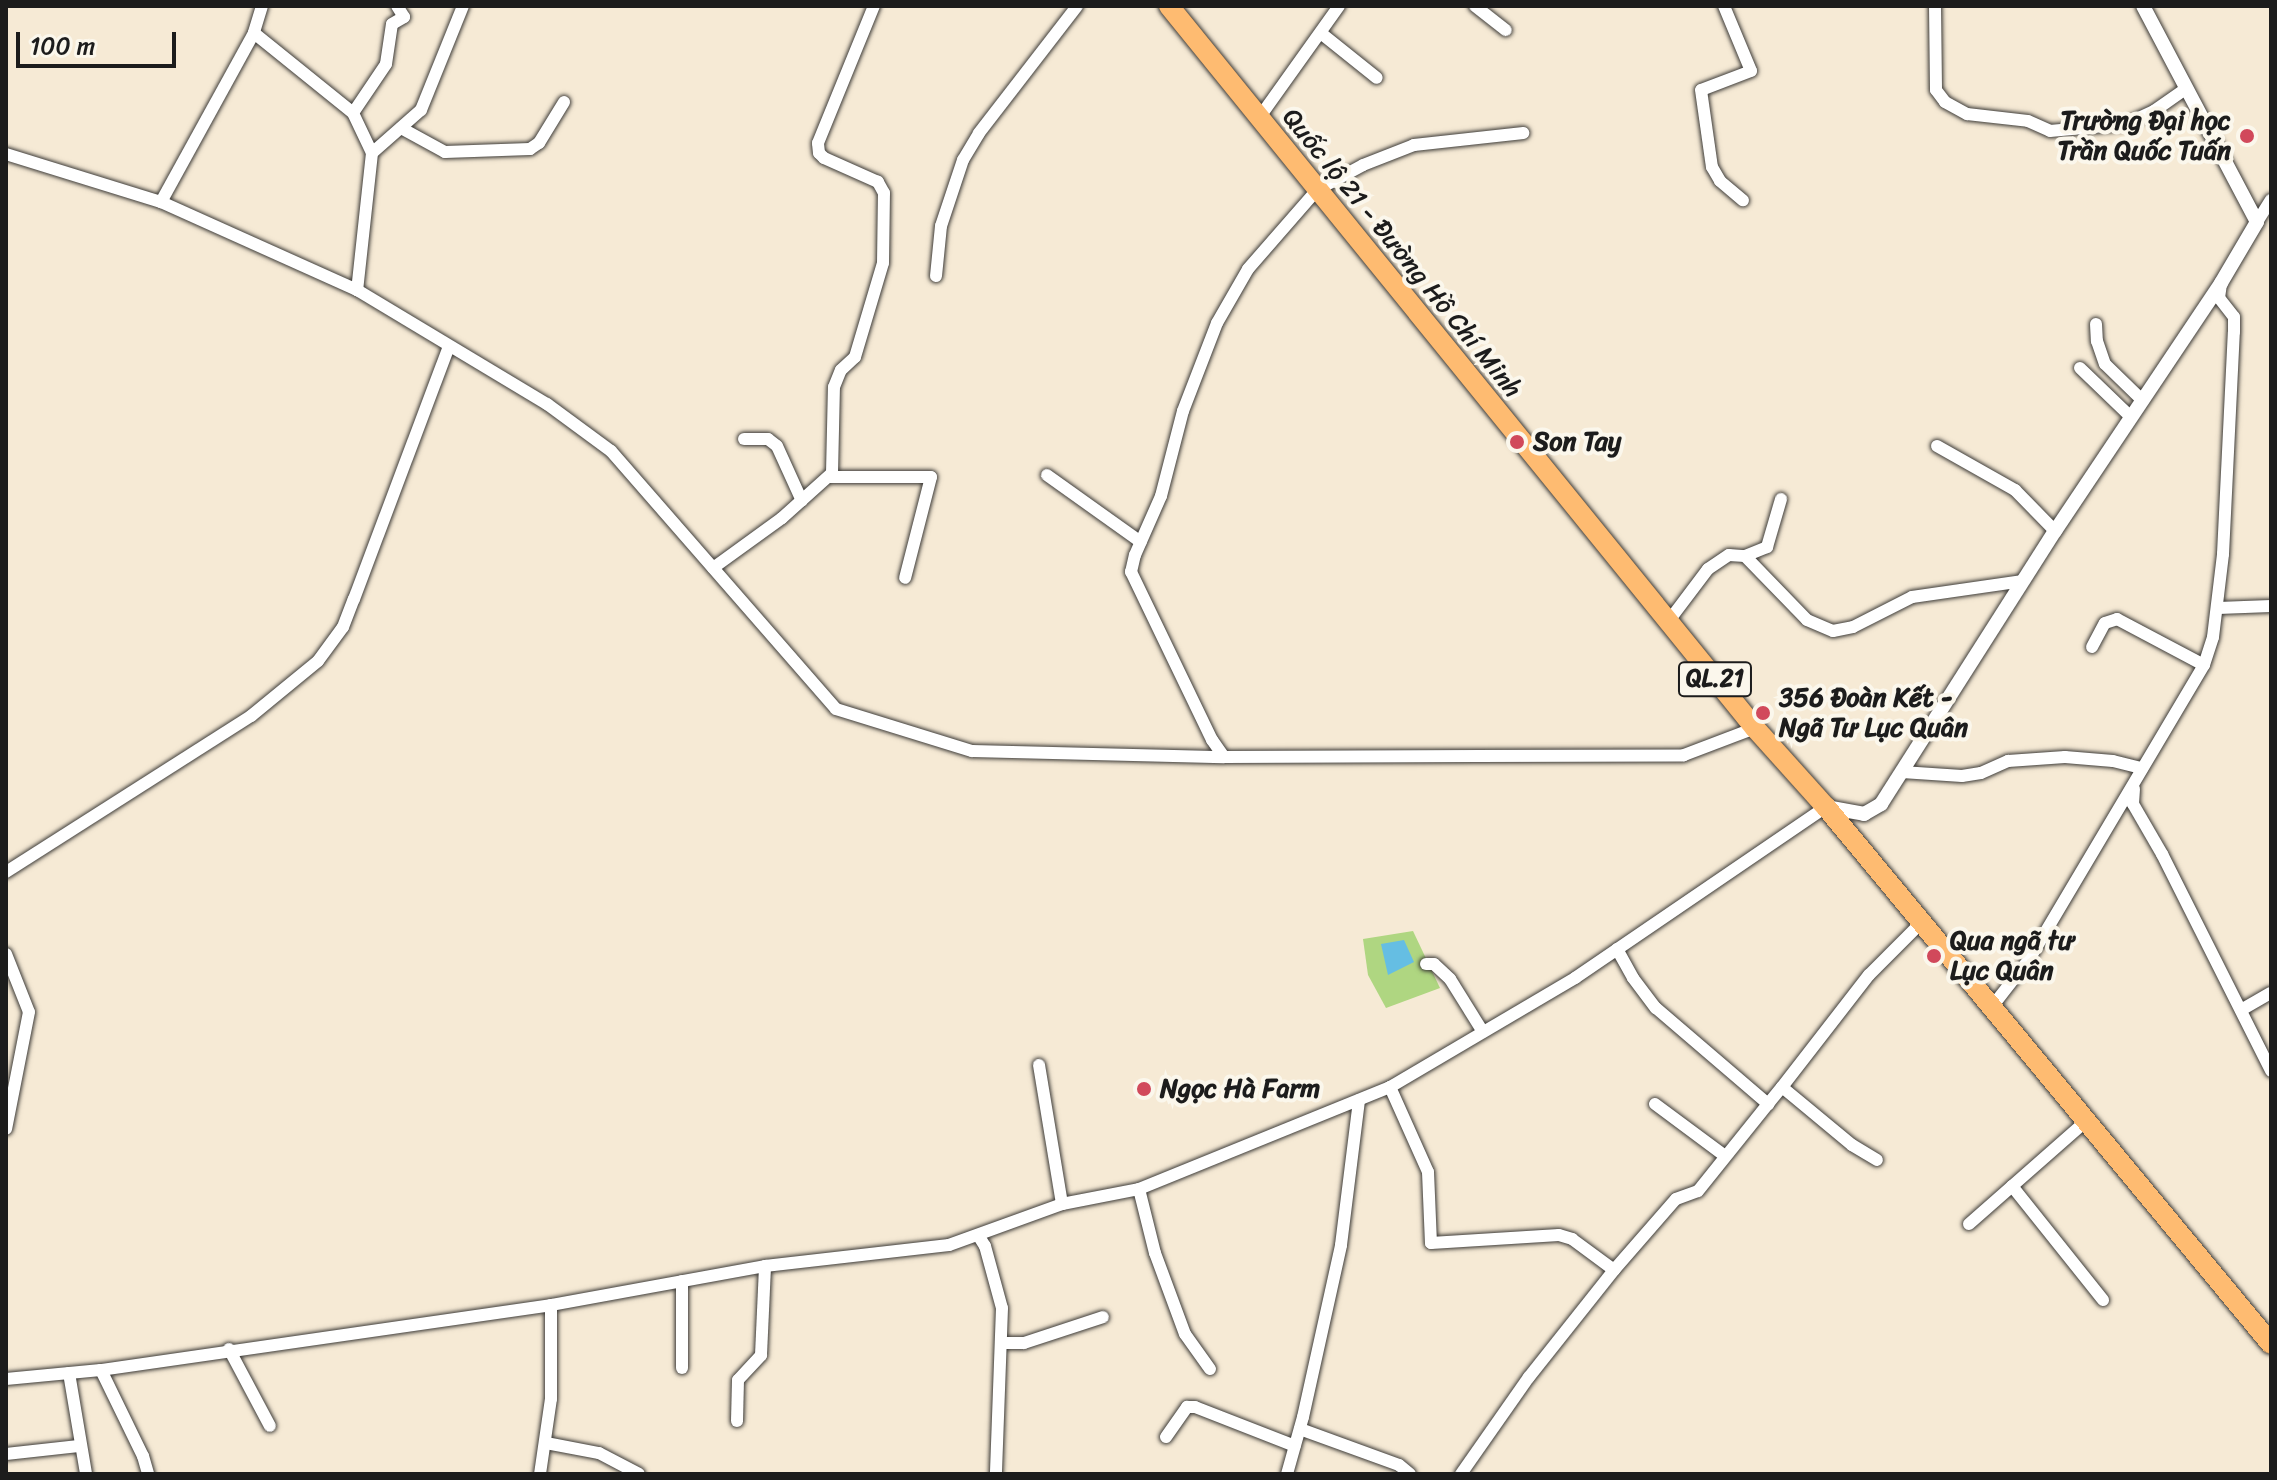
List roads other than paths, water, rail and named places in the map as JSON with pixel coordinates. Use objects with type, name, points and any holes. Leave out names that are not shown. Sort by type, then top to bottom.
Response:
[{"type":"highway","name":"Quốc lộ 21 - Đường Hồ Chí Minh","points":[[1169,6],[1755,728],[1826,807],[2271,1344]]},
{"type":"street","points":[[161,202],[254,33],[261,6]]},
{"type":"street","points":[[353,113],[386,64],[392,24],[404,17],[397,6]]},
{"type":"street","points":[[372,153],[421,110],[463,6]]},
{"type":"street","points":[[830,477],[834,387],[841,370],[855,357],[883,263],[884,193],[878,182],[824,158],[819,153],[818,143],[874,6]]},
{"type":"street","points":[[936,276],[941,226],[963,160],[997,109],[1077,6]]},
{"type":"street","points":[[1259,118],[1322,34],[1339,6]]},
{"type":"street","points":[[1475,6],[1506,30]]},
{"type":"street","points":[[1724,6],[1751,71],[1701,90],[1712,167],[1720,181],[1743,200]]},
{"type":"street","points":[[1935,6],[1936,90],[1945,102],[1967,114],[2028,121],[2050,131],[2126,124],[2142,118],[2186,89]]},
{"type":"street","points":[[2143,6],[2257,222]]},
{"type":"street","points":[[254,33],[353,113],[372,153],[357,290]]},
{"type":"street","points":[[1322,34],[1377,78]]},
{"type":"street","points":[[401,128],[445,152],[530,149],[539,143],[564,102]]},
{"type":"street","points":[[1224,757],[1212,740],[1131,572],[1161,496],[1183,411],[1203,352],[1248,269],[1317,190],[1363,165],[1414,145],[1523,133]]},
{"type":"street","points":[[6,154],[161,202],[357,290],[547,404],[611,451],[836,709],[972,751],[1224,757],[1684,755],[1755,728]]},
{"type":"street","points":[[6,1379],[101,1370],[229,1349],[551,1305],[765,1266],[949,1245],[1062,1204],[1139,1189],[1390,1087],[1617,949],[1826,807],[1864,814],[1881,804],[2055,531],[2221,283],[2271,200]]},
{"type":"street","points":[[1991,1008],[2030,958],[2204,665],[2218,608],[2234,332],[2234,317],[2219,298],[2221,283]]},
{"type":"street","points":[[2096,324],[2097,341],[2105,364],[2142,400]]},
{"type":"street","points":[[6,872],[251,716],[318,661],[343,627],[449,346]]},
{"type":"street","points":[[2080,368],[2131,417]]},
{"type":"street","points":[[744,439],[768,439],[777,446],[802,501]]},
{"type":"street","points":[[1937,446],[2015,490],[2055,531]]},
{"type":"street","points":[[1047,475],[1141,542]]},
{"type":"street","points":[[713,568],[830,477],[931,477],[905,578]]},
{"type":"street","points":[[1668,622],[1708,569],[1729,555],[1745,556],[1767,547],[1781,499]]},
{"type":"street","points":[[1745,556],[1807,620],[1833,631],[1853,627],[1912,597],[2023,581]]},
{"type":"street","points":[[2218,608],[2271,606]]},
{"type":"street","points":[[2092,647],[2105,623],[2117,619],[2204,665]]},
{"type":"street","points":[[1902,772],[1962,776],[1981,773],[2008,761],[2065,757],[2113,761],[2142,768]]},
{"type":"street","points":[[2135,781],[2133,804],[2271,1071]]},
{"type":"street","points":[[1461,1474],[1529,1377],[1614,1270],[1676,1199],[1698,1191],[1869,975],[1920,924]]},
{"type":"street","points":[[1617,949],[1633,978],[1656,1008],[1768,1104]]},
{"type":"street","points":[[6,954],[29,1012],[6,1129]]},
{"type":"street","points":[[1426,964],[1434,964],[1450,979],[1483,1032]]},
{"type":"street","points":[[2241,1010],[2271,993]]},
{"type":"street","points":[[1039,1065],[1062,1204]]},
{"type":"street","points":[[1390,1087],[1428,1172],[1431,1243],[1559,1235],[1572,1239],[1614,1270]]},
{"type":"street","points":[[1782,1087],[1839,1135],[1877,1160]]},
{"type":"street","points":[[1287,1474],[1341,1245],[1359,1100]]},
{"type":"street","points":[[1655,1104],[1725,1156]]},
{"type":"street","points":[[1969,1224],[2085,1122]]},
{"type":"street","points":[[2012,1186],[2103,1300]]},
{"type":"street","points":[[1139,1189],[1155,1253],[1185,1334],[1210,1369]]},
{"type":"street","points":[[978,1235],[985,1246],[1002,1308],[996,1474]]},
{"type":"street","points":[[737,1421],[738,1380],[761,1355],[765,1266]]},
{"type":"street","points":[[682,1281],[682,1368]]},
{"type":"street","points":[[540,1474],[551,1388],[551,1305]]},
{"type":"street","points":[[1001,1343],[1024,1343],[1103,1317]]},
{"type":"street","points":[[229,1349],[270,1426]]},
{"type":"street","points":[[101,1370],[143,1456],[148,1474]]},
{"type":"street","points":[[69,1373],[86,1474]]},
{"type":"street","points":[[1166,1437],[1187,1407],[1195,1407],[1295,1446]]},
{"type":"street","points":[[1300,1429],[1399,1465],[1410,1474]]},
{"type":"street","points":[[546,1443],[599,1453],[639,1474]]},
{"type":"street","points":[[6,1454],[79,1446]]},
{"type":"water","points":[[1404,940],[1414,962],[1388,975],[1381,944]]},
{"type":"place","name":"Trường Đại học Trần Quốc Tuấn","points":[[2247,136]]},
{"type":"place","name":"Son Tay","points":[[1517,442]]},
{"type":"place","name":"356 Đoàn Kết - Ngã Tư Lục Quân","points":[[1763,713]]},
{"type":"place","name":"Qua ngã tư Lục Quân","points":[[1934,956]]},
{"type":"place","name":"Ngọc Hà Farm","points":[[1144,1089]]}]
